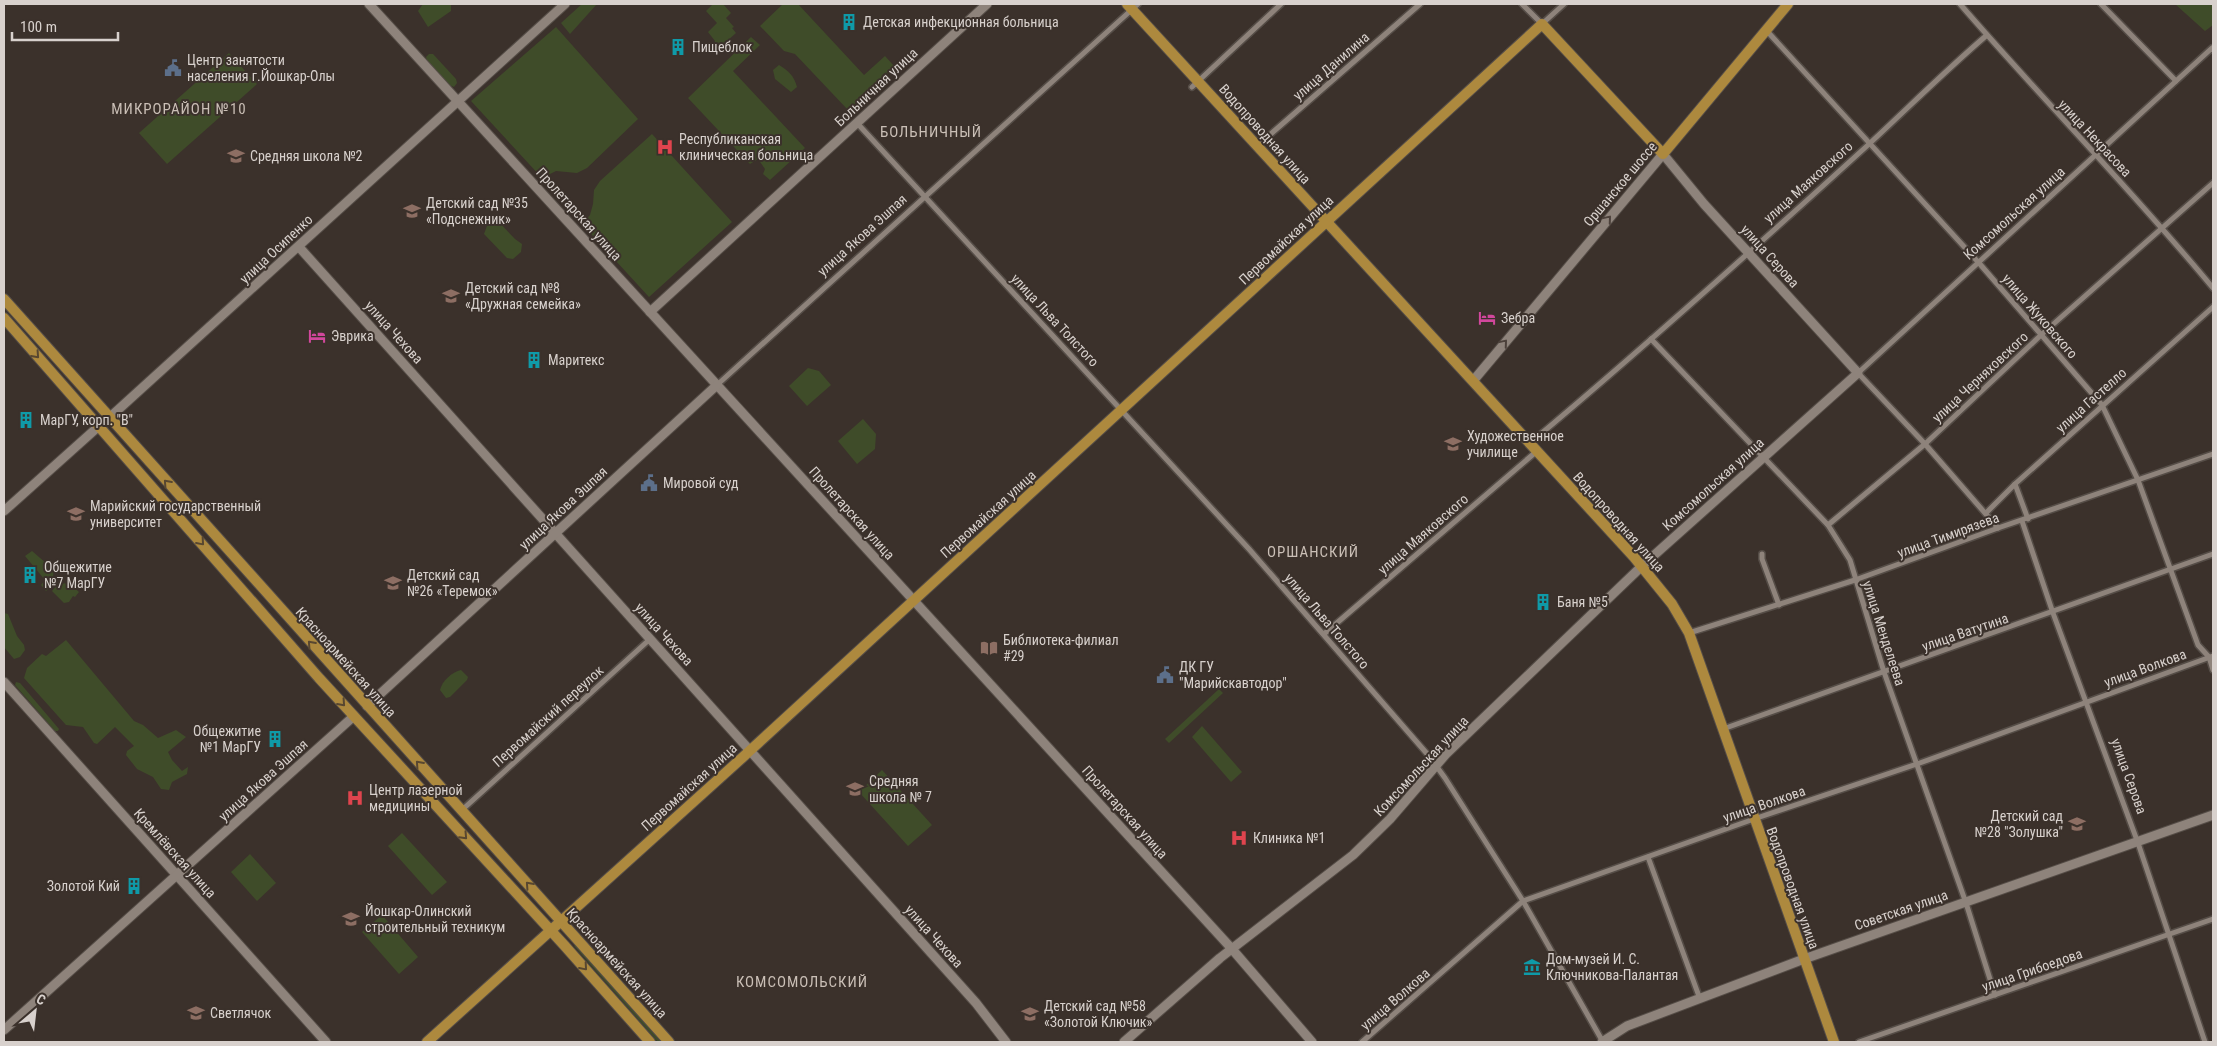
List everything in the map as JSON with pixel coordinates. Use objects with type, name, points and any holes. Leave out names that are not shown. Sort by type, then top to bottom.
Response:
[{"type":"main road","name":"Оршанское шоссе","points":[[1662,154],[1788,4]]},
{"type":"main road","name":"Водопроводная улица","points":[[1132,6],[1195,84],[1257,146],[1473,381],[1642,566],[1672,604],[1689,633],[1834,1042]]},
{"type":"main road","name":"улица Серова","points":[[1542,24],[1662,154]]},
{"type":"main road","name":"Первомайская улица","points":[[427,1042],[750,750],[1542,24]]},
{"type":"main road","name":"Красноармейская улица","points":[[4,299],[670,1042]]},
{"type":"main road","name":"Красноармейская улица","points":[[4,318],[354,716],[551,930],[650,1042]]},
{"type":"main road","name":"улица Осипенко","points":[[99,426],[109,418]]},
{"type":"main road","name":"улица Якова Эшпая","points":[[354,716],[367,706]]},
{"type":"street","name":"Пролетарская улица","points":[[369,4],[1232,949],[1312,1042]]},
{"type":"street","name":"улица Осипенко","points":[[109,418],[565,4]]},
{"type":"street","name":"Больничная улица","points":[[650,312],[987,4]]},
{"type":"street","points":[[1195,84],[1281,4]]},
{"type":"street","name":"улица Данилина","points":[[1257,146],[1420,4]]},
{"type":"street","name":"улица Серова","points":[[1522,4],[1542,24]]},
{"type":"street","name":"Первомайская улица","points":[[1542,24],[1564,4]]},
{"type":"street","name":"улица Некрасова","points":[[1960,4],[2096,156],[2163,226],[2213,288]]},
{"type":"street","points":[[2101,4],[2176,81]]},
{"type":"street","name":"улица Якова Эшпая","points":[[367,706],[1132,6]]},
{"type":"street","name":"улица Жуковского","points":[[1766,30],[1868,144],[1979,263],[2102,405],[2138,480],[2172,569],[2198,645],[2211,656],[2213,670]]},
{"type":"street","name":"улица Маяковского","points":[[1324,634],[1868,144],[1987,34]]},
{"type":"street","name":"Комсомольская улица","points":[[1124,1042],[1232,949],[1353,855],[1386,823],[1436,766],[1642,566],[1858,373],[2212,49]]},
{"type":"street","name":"улица Льва Толстого","points":[[857,123],[1122,409],[1324,634],[1436,766],[1523,901],[1603,1042]]},
{"type":"street","name":"улица Серова","points":[[1662,154],[1748,252],[1925,444],[1998,528]]},
{"type":"street","name":"Оршанское шоссе","points":[[1473,381],[1662,154]]},
{"type":"street","name":"улица Черняховского","points":[[1828,525],[1925,444],[2041,335],[2213,183]]},
{"type":"street","name":"улица Чехова","points":[[299,247],[976,1003],[1006,1042]]},
{"type":"street","name":"улица Гастелло","points":[[1986,513],[2102,405],[2213,307]]},
{"type":"street","name":"улица Менделеева","points":[[1651,339],[1763,459],[1828,525],[1850,560],[1884,672],[1966,903],[1995,995]]},
{"type":"street","name":"улица Осипенко","points":[[4,511],[99,426]]},
{"type":"street","name":"улица Тимирязева","points":[[1689,633],[1855,580],[1998,528],[2213,454]]},
{"type":"street","name":"улица Серова","points":[[2015,484],[2053,612],[2138,843],[2204,1042]]},
{"type":"street","points":[[1762,554],[1762,559],[1779,605]]},
{"type":"street","name":"улица Ватутина","points":[[1723,729],[2213,554]]},
{"type":"street","name":"Первомайский переулок","points":[[461,811],[650,639]]},
{"type":"street","name":"улица Волкова","points":[[1362,1042],[1523,901],[1754,819],[1917,764],[2211,656]]},
{"type":"street","name":"Кремлёвская улица","points":[[4,682],[326,1042]]},
{"type":"street","name":"улица Якова Эшпая","points":[[4,1030],[354,716]]},
{"type":"street","name":"Советская улица","points":[[1603,1042],[1627,1026],[1804,959],[2138,843],[2213,815]]},
{"type":"street","points":[[1648,856],[1700,999]]},
{"type":"street","name":"улица Грибоедова","points":[[1859,1042],[2213,919]]},
{"type":"green space","points":[[423,4],[451,4],[451,11],[428,27],[418,11]]},
{"type":"green space","points":[[582,4],[597,4],[570,34],[561,23]]},
{"type":"green space","points":[[713,4],[723,4],[731,13],[726,18],[734,27],[732,28],[736,33],[719,48],[708,32],[717,23],[706,11]]},
{"type":"green space","points":[[783,4],[798,4],[864,75],[885,56],[895,67],[848,110],[795,54],[784,51],[760,26]]},
{"type":"green space","points":[[2175,4],[2213,4],[2213,25],[2205,31]]},
{"type":"green space","points":[[556,27],[638,119],[587,168],[577,173],[556,171],[542,178],[471,101]]},
{"type":"green space","points":[[751,37],[760,45],[733,71],[805,148],[770,180],[763,174],[765,169],[758,159],[750,164],[688,98]]},
{"type":"green space","points":[[229,53],[257,84],[167,164],[139,133]]},
{"type":"green space","points":[[429,54],[433,54],[456,79],[457,83],[454,87],[449,85],[427,61],[426,57]]},
{"type":"green space","points":[[779,65],[793,77],[797,87],[791,92],[775,79],[773,70]]},
{"type":"green space","points":[[652,134],[732,222],[649,297],[582,224],[590,215],[594,190],[600,181]]},
{"type":"green space","points":[[496,219],[522,244],[521,252],[513,259],[507,258],[484,234],[487,226]]},
{"type":"green space","points":[[808,368],[819,371],[831,385],[807,406],[789,386]]},
{"type":"green space","points":[[863,419],[876,434],[875,449],[857,464],[838,441]]},
{"type":"green space","points":[[32,551],[54,570],[53,577],[55,582],[46,591],[41,585],[45,580],[25,556]]},
{"type":"green space","points":[[69,583],[79,592],[69,602],[64,603],[52,591],[58,584]]},
{"type":"green space","points":[[4,613],[8,614],[17,636],[24,645],[25,650],[20,657],[14,659],[4,647]]},
{"type":"green space","points":[[66,640],[134,721],[143,725],[158,738],[176,730],[186,737],[168,752],[172,760],[182,771],[188,767],[187,774],[172,782],[169,790],[161,789],[153,777],[137,769],[126,755],[127,751],[134,746],[115,727],[97,744],[94,743],[83,727],[66,725],[24,678],[27,668],[42,654],[46,656]]},
{"type":"green space","points":[[461,670],[468,677],[467,680],[450,697],[446,698],[440,690],[443,683],[451,675]]},
{"type":"green space","points":[[16,682],[20,683],[59,729],[58,731],[55,731],[15,685]]},
{"type":"green space","points":[[1219,689],[1223,693],[1169,743],[1165,739]]},
{"type":"green space","points":[[1202,726],[1242,772],[1231,782],[1192,737]]},
{"type":"green space","points":[[882,770],[932,825],[908,846],[859,792]]},
{"type":"green space","points":[[402,833],[447,882],[432,895],[388,846]]},
{"type":"green space","points":[[250,854],[276,883],[257,901],[231,872]]},
{"type":"green space","points":[[382,915],[418,957],[399,974],[362,932]]},
{"type":"green space","points":[[576,944],[662,1042],[658,1042],[574,946]]},
{"type":"place","name":"Детская инфекционная больница","points":[[849,22]]},
{"type":"place","name":"Пищеблок","points":[[678,47]]},
{"type":"place","name":"Центр занятости населения г.Йошкар-Олы","points":[[173,68]]},
{"type":"place","name":"Республиканская клиническая больница","points":[[665,147]]},
{"type":"place","name":"Средняя школа №2","points":[[236,156]]},
{"type":"place","name":"Детский сад №35 «Подснежник»","points":[[412,211]]},
{"type":"place","name":"Детский сад №8 «Дружная семейка»","points":[[451,296]]},
{"type":"place","name":"Зебра","points":[[1487,318]]},
{"type":"place","name":"Эврика","points":[[317,336]]},
{"type":"place","name":"Маритекс","points":[[534,360]]},
{"type":"place","name":"МарГУ, корп. \"В\"","points":[[26,420]]},
{"type":"place","name":"Художественное училище","points":[[1453,444]]},
{"type":"place","name":"Мировой суд","points":[[649,483]]},
{"type":"place","name":"Марийский государственный университет","points":[[76,514]]},
{"type":"place","name":"Общежитие №7 МарГУ","points":[[30,575]]},
{"type":"place","name":"Детский сад №26 «Теремок»","points":[[393,583]]},
{"type":"place","name":"Баня №5","points":[[1543,602]]},
{"type":"place","name":"Библиотека-филиал #29","points":[[989,648]]},
{"type":"place","name":"ДК ГУ \"Марийскавтодор\"","points":[[1165,675]]},
{"type":"place","name":"Общежитие №1 МарГУ","points":[[275,739]]},
{"type":"place","name":"Средняя школа № 7","points":[[855,789]]},
{"type":"place","name":"Центр лазерной медицины","points":[[355,798]]},
{"type":"place","name":"Детский сад №28 \"Золушка\"","points":[[2077,824]]},
{"type":"place","name":"Клиника №1","points":[[1239,838]]},
{"type":"place","name":"Золотой Кий","points":[[134,886]]},
{"type":"place","name":"Йошкар-Олинский строительный техникум","points":[[351,919]]},
{"type":"place","name":"Дом-музей И. С. Ключникова-Палантая","points":[[1532,967]]},
{"type":"place","name":"Светлячок","points":[[196,1013]]},
{"type":"place","name":"Детский сад №58 «Золотой Ключик»","points":[[1030,1014]]},
{"type":"district","name":"МИКРОРАЙОН №10","points":[[179,109]]},
{"type":"district","name":"БОЛЬНИЧНЫЙ","points":[[931,132]]},
{"type":"district","name":"ОРШАНСКИЙ","points":[[1313,552]]},
{"type":"district","name":"КОМСОМОЛЬСКИЙ","points":[[802,982]]}]
